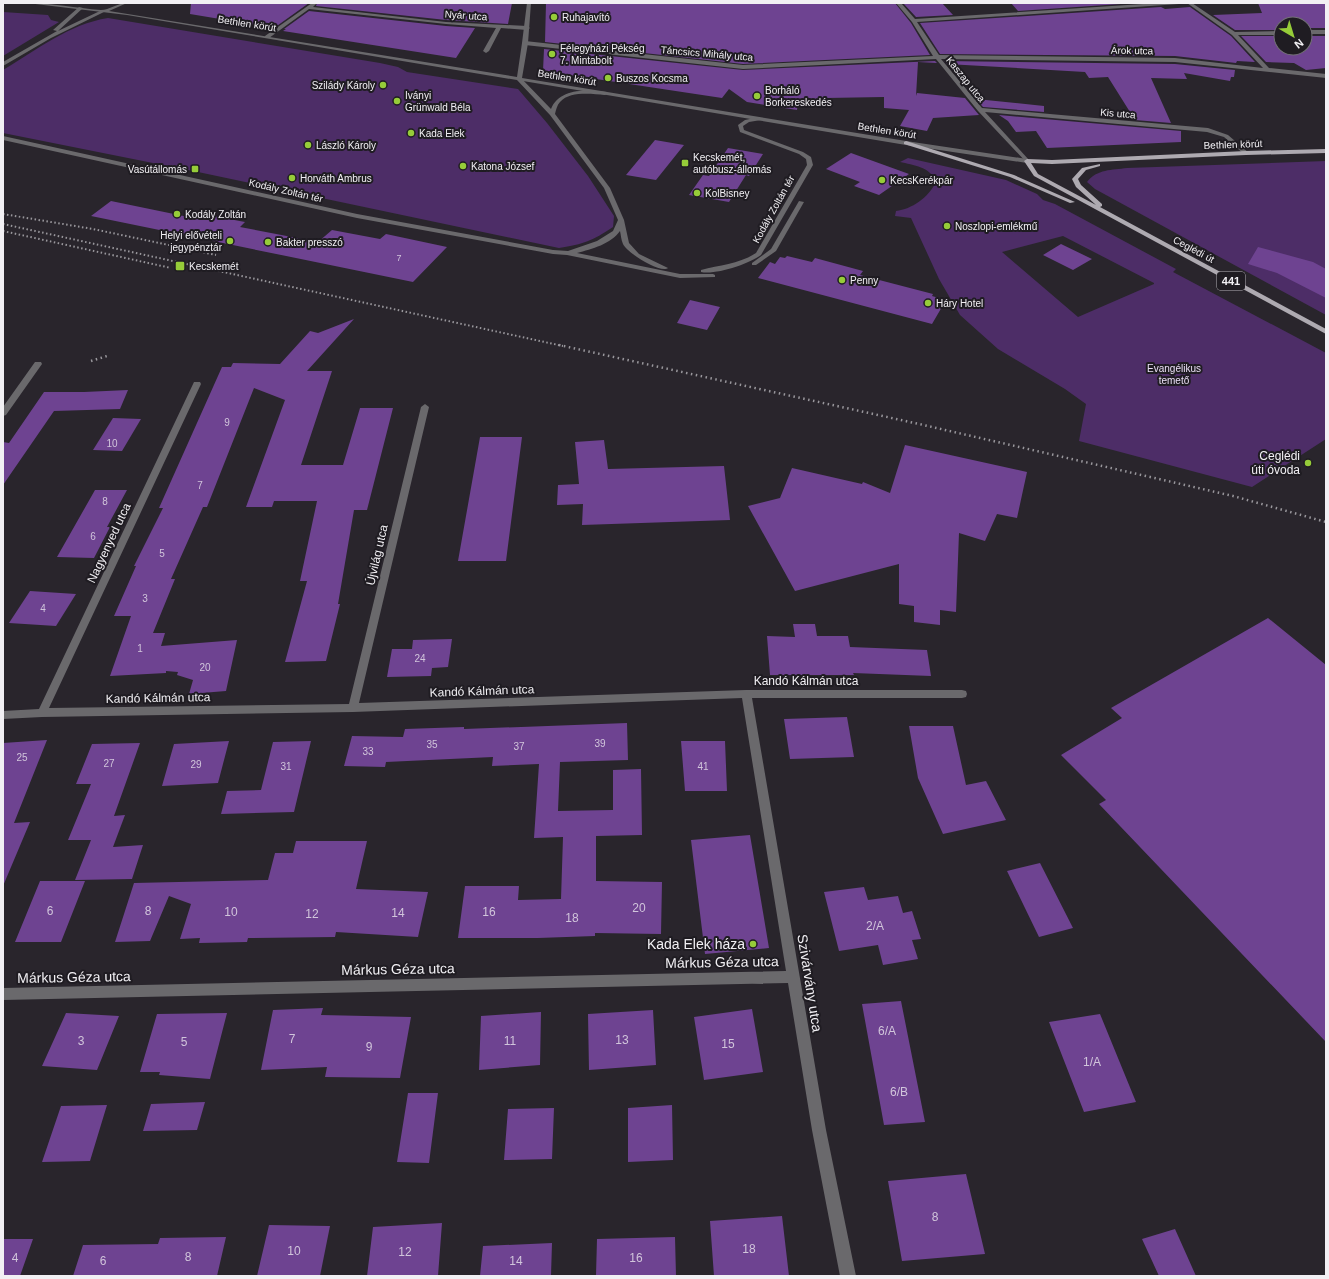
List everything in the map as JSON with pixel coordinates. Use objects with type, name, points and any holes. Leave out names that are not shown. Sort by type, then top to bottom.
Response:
[{"type":"main road","points":[[906,144],[1012,176],[1136,230]]},
{"type":"main road","name":"Bethlen körút","points":[[1142,158],[1326,151]]},
{"type":"main road","points":[[1026,160],[1052,162],[1142,158]]},
{"type":"main road","points":[[1136,230],[1094,200],[1078,186],[1075,179],[1078,172],[1087,166],[1142,158]]},
{"type":"main road","name":"441","points":[[1026,160],[1036,175],[1136,230]]},
{"type":"main road","name":"Ceglédi út","points":[[1136,230],[1326,332]]},
{"type":"street","name":"Bethlen körút","points":[[30,3],[104,11],[906,144],[1026,160]]},
{"type":"street","points":[[49,37],[87,3]]},
{"type":"street","points":[[3,64],[49,37],[104,11],[125,3]]},
{"type":"street","points":[[267,37],[316,3]]},
{"type":"street","points":[[519,79],[527,28],[529,3]]},
{"type":"street","name":"Kaszap utca","points":[[898,3],[914,21],[937,57],[980,110],[1026,160]]},
{"type":"street","points":[[914,21],[1179,3]]},
{"type":"street","points":[[1190,3],[1234,34],[1268,70]]},
{"type":"street","name":"Nyár utca","points":[[309,8],[446,23],[527,28]]},
{"type":"street","points":[[486,51],[499,27]]},
{"type":"street","points":[[1313,32],[1326,32]]},
{"type":"street","points":[[1234,34],[1273,33]]},
{"type":"street","name":"Táncsics Mihály utca","points":[[525,43],[742,67],[937,57]]},
{"type":"street","name":"Árok utca","points":[[937,57],[1033,57],[1175,60],[1326,76]]},
{"type":"street","name":"Kodály Zoltán tér","points":[[519,79],[552,114],[607,187],[621,220],[626,244],[631,250],[645,260],[669,269],[692,274],[713,276]]},
{"type":"street","points":[[552,114],[558,100],[565,96],[575,94],[605,93]]},
{"type":"street","name":"Kis utca","points":[[980,110],[1208,130],[1226,136],[1246,153]]},
{"type":"street","name":"Kodály Zoltán tér","points":[[669,269],[707,271],[731,266],[750,260],[759,254],[764,248],[810,165],[809,158],[801,153],[742,131],[740,126],[747,121],[759,119]]},
{"type":"street","name":"Kodály Zoltán tér","points":[[3,138],[357,216],[553,252],[567,253],[680,276],[713,276],[742,269],[765,258],[774,250],[801,202]]},
{"type":"street","name":"Kodály Zoltán tér","points":[[567,253],[591,246],[607,238],[617,231],[621,220]]},
{"type":"street","name":"Kodály Zoltán tér","points":[[627,265],[654,264]]},
{"type":"street","points":[[3,413],[38,364]]},
{"type":"street","name":"Nagyenyed utca","points":[[42,713],[197,384]]},
{"type":"street","name":"Újvilág utca","points":[[353,708],[425,407]]},
{"type":"street","name":"Kandó Kálmán utca","points":[[3,715],[42,713],[353,708],[746,694],[962,694]]},
{"type":"street","name":"Szivárvány utca","points":[[746,694],[819,1130],[848,1276]]},
{"type":"street","name":"Márkus Géza utca","points":[[3,994],[793,977]]},
{"type":"green space","points":[[3,12],[48,15],[51,20],[59,22],[3,56]]},
{"type":"green space","points":[[108,18],[380,63],[398,67],[407,72],[518,89],[547,123],[588,176],[614,216],[613,227],[588,241],[559,248],[198,172],[3,133],[3,70],[41,46],[67,32],[94,21]]},
{"type":"green space","name":"Evangélikus temető","points":[[908,158],[1006,180],[1037,194],[1043,200],[1055,204],[1176,269],[1173,272],[1326,353],[1326,439],[1252,487],[1079,441],[1086,404],[1065,389],[998,349],[960,315],[939,279],[911,218],[895,216],[896,211],[908,208],[924,198],[936,182],[934,177],[926,170],[900,162]],"holes":[[[1063,236],[1154,283],[1078,317],[1002,252]]]},
{"type":"green space","points":[[1326,161],[1326,315],[1095,189],[1087,182],[1100,172],[1127,168]]},
{"type":"building","points":[[191,3],[309,3],[274,28],[190,14]]},
{"type":"building","points":[[317,3],[512,3],[508,24],[446,20],[316,6]]},
{"type":"building","points":[[546,3],[895,3],[911,23],[930,55],[743,64],[545,42]]},
{"type":"building","points":[[903,3],[942,3],[953,15],[916,17]]},
{"type":"building","points":[[1011,3],[1135,3],[1018,11]]},
{"type":"building","points":[[1258,3],[1326,3],[1326,28],[1313,28],[1313,16],[1273,16],[1273,30],[1235,30],[1213,15],[1262,13]]},
{"type":"building","points":[[1161,7],[1165,9],[1190,7],[1231,36],[1255,62],[1237,61],[1236,63],[1175,56],[940,54],[920,23]]},
{"type":"building","points":[[309,11],[475,28],[456,58],[283,31]]},
{"type":"building","points":[[1241,36],[1273,36],[1273,56],[1313,56],[1313,36],[1326,36],[1326,68],[1306,70],[1294,63],[1266,62]]},
{"type":"building","points":[[544,49],[743,70],[935,61],[937,63],[918,62],[916,96],[917,93],[965,98],[979,115],[933,118],[927,131],[900,126],[909,110],[884,108],[884,97],[826,98],[826,104],[798,103],[797,110],[747,102],[729,89],[722,98],[543,71]]},
{"type":"building","points":[[944,61],[1175,64],[1235,70],[1234,77],[1231,77],[1230,81],[1184,73],[1187,79],[1151,78],[1171,123],[1135,120],[1108,77],[1089,78],[1085,72],[947,64]]},
{"type":"building","points":[[976,99],[1044,106],[1044,112],[983,107]]},
{"type":"building","points":[[999,115],[1181,131],[1181,142],[1047,148],[1036,131],[1016,132],[1008,121]]},
{"type":"building","points":[[655,140],[684,145],[656,180],[626,175]]},
{"type":"building","points":[[728,148],[763,154],[749,176],[746,175],[729,202],[689,195],[703,175],[709,176]]},
{"type":"building","points":[[851,153],[909,174],[879,195],[854,186],[860,182],[826,169]]},
{"type":"building","points":[[111,201],[203,220],[208,215],[245,222],[240,227],[318,242],[332,230],[380,239],[386,234],[447,247],[413,282],[91,216]]},
{"type":"building","points":[[1061,244],[1092,259],[1073,270],[1043,255]]},
{"type":"building","points":[[1258,247],[1313,262],[1326,269],[1326,298],[1277,273],[1248,264]]},
{"type":"building","points":[[787,256],[812,262],[815,258],[863,271],[860,275],[933,294],[932,296],[946,300],[932,324],[758,278],[770,262],[775,264],[780,257],[785,258]]},
{"type":"building","points":[[690,300],[720,307],[707,330],[677,323]]},
{"type":"building","points":[[354,319],[307,371],[332,371],[301,465],[343,465],[360,408],[393,408],[367,510],[354,510],[338,604],[340,604],[326,661],[285,662],[307,581],[300,581],[317,501],[274,501],[272,507],[246,507],[285,400],[254,388],[207,507],[203,507],[171,579],[175,579],[153,633],[165,633],[161,646],[237,640],[226,691],[189,694],[193,680],[177,675],[178,672],[166,671],[166,673],[110,676],[131,616],[114,616],[136,566],[134,566],[163,508],[159,508],[222,367],[231,367],[233,363],[280,364],[310,331],[318,333]]},
{"type":"building","points":[[128,390],[120,409],[54,411],[3,485],[3,442],[9,443],[44,392]]},
{"type":"building","points":[[113,418],[141,419],[122,451],[93,450]]},
{"type":"building","points":[[480,437],[522,437],[506,561],[458,561]]},
{"type":"building","points":[[604,440],[608,469],[724,466],[730,520],[582,525],[583,504],[557,505],[558,485],[579,484],[575,442]]},
{"type":"building","points":[[905,445],[1027,472],[1017,518],[997,514],[985,541],[959,533],[956,612],[940,610],[940,625],[914,622],[914,606],[899,604],[899,564],[795,591],[748,506],[780,498],[792,468],[862,484],[863,482],[890,493]]},
{"type":"building","points":[[95,490],[127,490],[107,527],[110,527],[94,558],[57,557]]},
{"type":"building","points":[[30,591],[76,594],[56,626],[9,623]]},
{"type":"building","points":[[1268,618],[1326,665],[1326,1042],[1099,804],[1106,800],[1061,755],[1122,718],[1111,708]]},
{"type":"building","points":[[793,624],[815,624],[817,636],[848,636],[850,647],[927,650],[931,676],[853,673],[854,675],[770,675],[767,636],[795,637]]},
{"type":"building","points":[[452,639],[448,667],[432,668],[431,676],[387,677],[392,649],[412,649],[413,640]]},
{"type":"building","points":[[847,717],[854,757],[790,759],[784,719]]},
{"type":"building","points":[[627,723],[628,760],[560,762],[558,811],[613,810],[613,770],[641,769],[642,835],[596,836],[596,881],[662,882],[661,934],[595,933],[595,936],[458,938],[465,886],[519,886],[518,900],[561,899],[563,837],[534,838],[539,764],[492,766],[493,757],[386,762],[385,767],[344,766],[352,736],[403,737],[405,729],[464,727],[464,729]]},
{"type":"building","points":[[909,726],[953,726],[966,785],[986,781],[1006,820],[943,834],[918,778]]},
{"type":"building","points":[[47,740],[14,823],[30,822],[3,886],[3,743]]},
{"type":"building","points":[[229,741],[218,783],[162,786],[174,744]]},
{"type":"building","points":[[311,741],[294,812],[221,814],[227,791],[261,790],[273,742]]},
{"type":"building","points":[[681,741],[725,741],[727,791],[685,791]]},
{"type":"building","points":[[140,743],[114,816],[125,815],[113,847],[143,845],[132,879],[75,880],[91,840],[68,840],[91,784],[76,784],[92,744]]},
{"type":"building","points":[[750,835],[769,948],[705,954],[691,840]]},
{"type":"building","points":[[296,841],[367,841],[356,889],[428,892],[418,937],[336,932],[335,937],[248,938],[247,942],[199,943],[200,938],[180,939],[191,904],[169,896],[150,941],[115,942],[134,883],[268,880],[275,853],[293,853]]},
{"type":"building","points":[[1040,863],[1073,928],[1039,937],[1007,871]]},
{"type":"building","points":[[40,881],[85,881],[61,942],[15,942]]},
{"type":"building","points":[[864,887],[868,900],[898,896],[903,913],[912,911],[921,939],[912,940],[918,959],[883,965],[878,945],[839,951],[824,892]]},
{"type":"building","points":[[901,1001],[925,1122],[884,1125],[862,1004]]},
{"type":"building","points":[[323,1008],[321,1015],[411,1017],[400,1078],[325,1077],[327,1067],[261,1070],[273,1010]]},
{"type":"building","points":[[752,1009],[763,1072],[704,1080],[694,1017]]},
{"type":"building","points":[[653,1010],[656,1065],[589,1070],[588,1014]]},
{"type":"building","points":[[541,1012],[540,1065],[479,1070],[481,1016]]},
{"type":"building","points":[[66,1013],[119,1016],[97,1070],[42,1066]]},
{"type":"building","points":[[227,1013],[210,1079],[159,1075],[160,1072],[140,1072],[157,1014]]},
{"type":"building","points":[[1100,1014],[1136,1102],[1084,1112],[1049,1022]]},
{"type":"building","points":[[408,1093],[438,1093],[429,1163],[397,1162]]},
{"type":"building","points":[[205,1102],[197,1130],[143,1131],[151,1104]]},
{"type":"building","points":[[107,1105],[90,1161],[42,1162],[61,1106]]},
{"type":"building","points":[[672,1105],[673,1160],[628,1162],[628,1108]]},
{"type":"building","points":[[554,1108],[552,1159],[504,1160],[508,1109]]},
{"type":"building","points":[[966,1174],[985,1254],[902,1261],[888,1181]]},
{"type":"building","points":[[782,1216],[789,1276],[714,1276],[710,1221]]},
{"type":"building","points":[[442,1223],[438,1276],[367,1276],[373,1227]]},
{"type":"building","points":[[269,1225],[330,1226],[320,1276],[257,1276]]},
{"type":"building","points":[[1175,1229],[1196,1276],[1159,1276],[1142,1239]]},
{"type":"building","points":[[226,1237],[217,1276],[73,1276],[83,1245],[158,1244],[160,1238]]},
{"type":"building","points":[[675,1237],[676,1276],[596,1276],[597,1239]]},
{"type":"building","points":[[3,1239],[33,1239],[20,1276],[3,1276]]},
{"type":"building","points":[[552,1243],[551,1276],[480,1276],[483,1246]]},
{"type":"railway","points":[[3,214],[93,229],[216,255]]},
{"type":"railway","points":[[3,224],[563,346]]},
{"type":"railway","points":[[3,231],[171,268]]},
{"type":"railway","points":[[559,345],[919,424],[1233,496],[1326,522]]},
{"type":"railway","points":[[91,361],[107,356]]},
{"type":"place","name":"Ruhajavító","points":[[554,17]]},
{"type":"place","name":"Félegyházi Pékség 7. Mintabolt","points":[[552,54]]},
{"type":"place","name":"Buszos Kocsma","points":[[608,78]]},
{"type":"place","name":"Szilády Károly","points":[[383,85]]},
{"type":"place","name":"Borháló Borkereskedés","points":[[757,96]]},
{"type":"place","name":"Iványi Grünwald Béla","points":[[397,101]]},
{"type":"place","name":"Kada Elek","points":[[411,133]]},
{"type":"place","name":"László Károly","points":[[308,145]]},
{"type":"place","name":"Kecskemét, autóbusz-állomás","points":[[685,163]]},
{"type":"place","name":"Katona József","points":[[463,166]]},
{"type":"place","name":"Vasútállomás","points":[[195,169]]},
{"type":"place","name":"Horváth Ambrus","points":[[292,178]]},
{"type":"place","name":"KecsKerékpár","points":[[882,180]]},
{"type":"place","name":"KolBisney","points":[[697,193]]},
{"type":"place","name":"Kodály Zoltán","points":[[177,214]]},
{"type":"place","name":"Noszlopi-emlékmű","points":[[947,226]]},
{"type":"place","name":"Helyi elővételi jegypénztár","points":[[230,241]]},
{"type":"place","name":"Bakter presszó","points":[[268,242]]},
{"type":"place","name":"Kecskemét","points":[[180,266]]},
{"type":"place","name":"Penny","points":[[842,280]]},
{"type":"place","name":"Háry Hotel","points":[[928,303]]},
{"type":"place","name":"Ceglédi úti óvoda","points":[[1308,463]]},
{"type":"place","name":"Kada Elek háza","points":[[753,944]]}]
